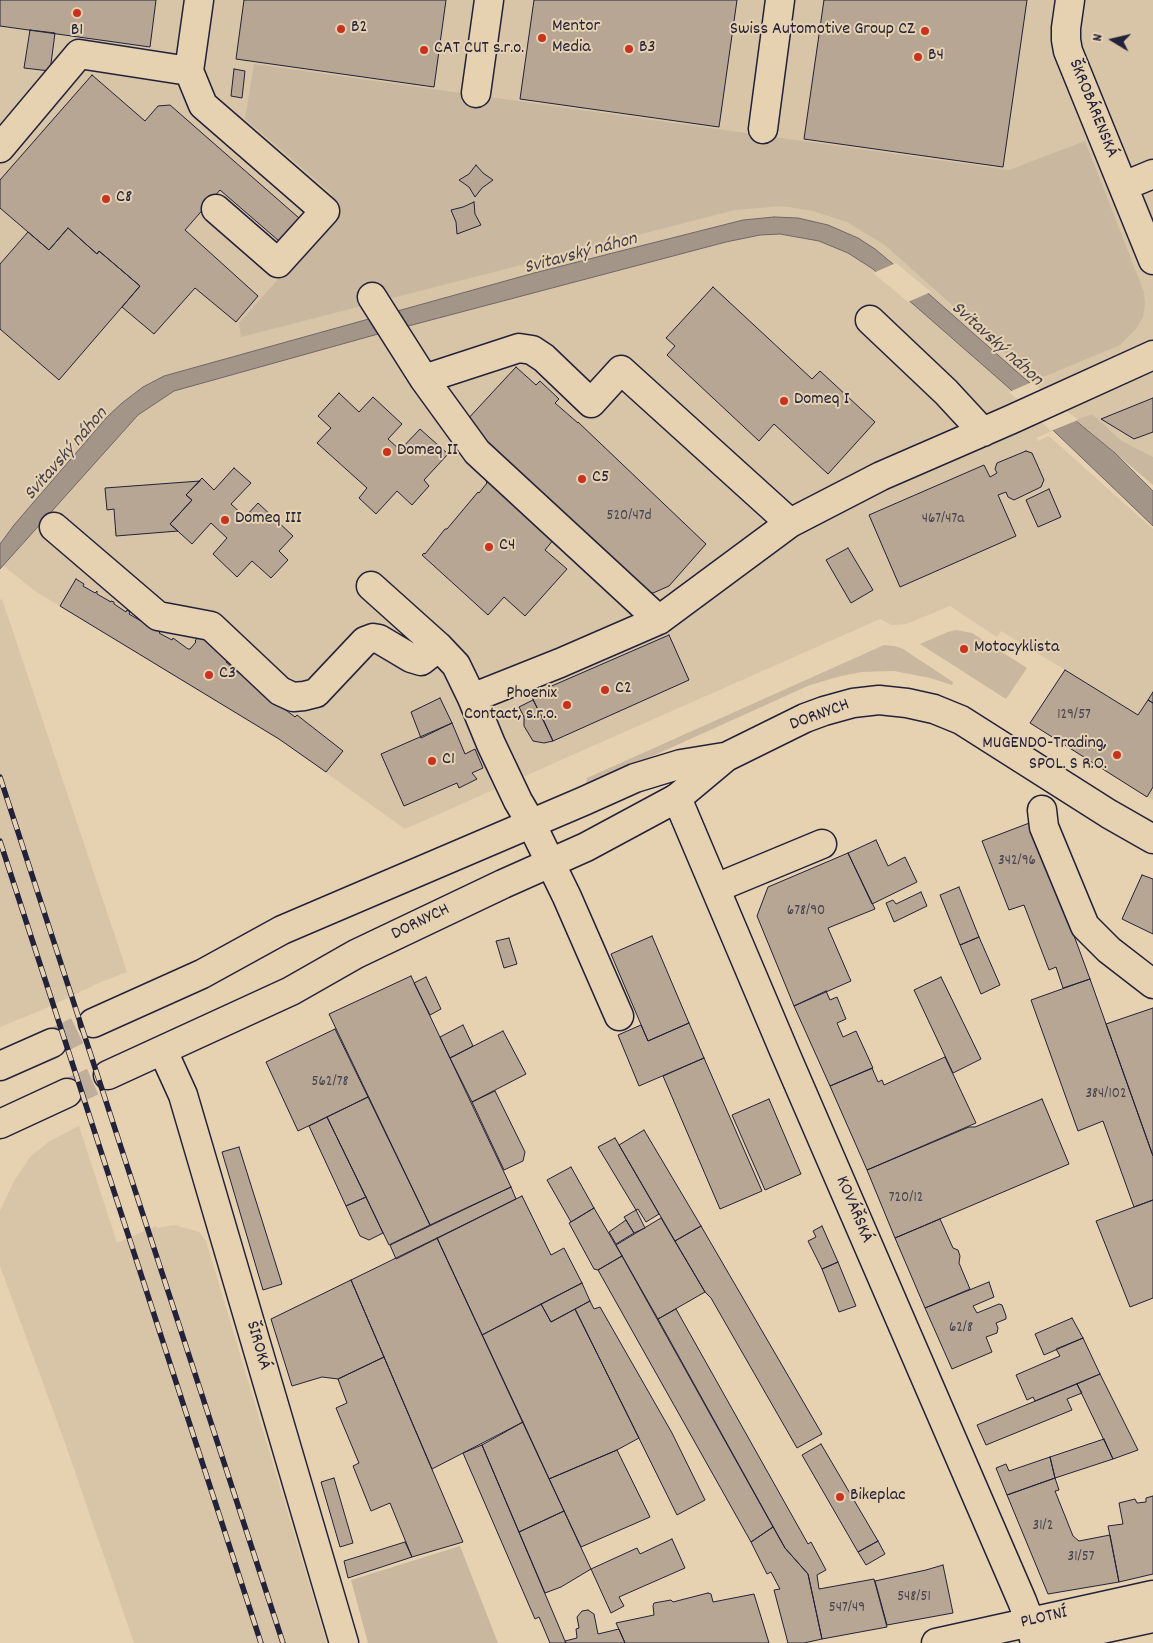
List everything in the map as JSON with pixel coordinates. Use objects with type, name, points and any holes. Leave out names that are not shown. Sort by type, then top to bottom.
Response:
[{"type":"main road","points":[[199,0],[189,71],[203,105],[325,211],[278,263],[216,209]]},
{"type":"main road","points":[[476,93],[489,0]]},
{"type":"main road","points":[[762,130],[780,0]]},
{"type":"main road","name":"ŠKROBÁRENSKÁ","points":[[1070,0],[1066,40],[1068,51],[1153,260]]},
{"type":"main road","points":[[0,148],[79,54],[189,71]]},
{"type":"main road","points":[[1124,186],[1153,174]]},
{"type":"main road","points":[[372,297],[424,379],[477,452],[659,620]]},
{"type":"main road","points":[[870,320],[946,392],[983,432]]},
{"type":"main road","points":[[424,379],[519,348],[532,350],[544,358],[591,403],[621,370],[790,523]]},
{"type":"main road","points":[[472,698],[560,663],[659,620],[790,523],[881,476],[1153,355]]},
{"type":"main road","points":[[54,527],[158,616],[211,626],[280,691],[293,697],[316,692],[365,641],[373,638],[380,639],[411,658],[421,661],[439,647]]},
{"type":"main road","points":[[371,586],[439,647],[456,666],[518,801],[531,823],[567,897],[619,1016]]},
{"type":"main road","name":"DORNYCH","points":[[108,1075],[291,991],[356,954],[586,847],[677,798],[726,757],[805,718],[840,706],[879,700],[907,703],[961,720],[1109,814],[1153,839]]},
{"type":"main road","name":"DORNYCH","points":[[93,1023],[202,974],[282,930],[584,802],[635,778],[680,764],[726,757]]},
{"type":"main road","name":"KOVÁŘSKÁ","points":[[677,798],[1034,1636]]},
{"type":"main road","points":[[1042,810],[1044,827],[1085,926],[1109,950],[1153,984]]},
{"type":"main road","points":[[716,888],[822,844]]},
{"type":"main road","points":[[0,1066],[52,1043]]},
{"type":"main road","name":"ŠIROKÁ","points":[[163,1051],[183,1095],[344,1643]]},
{"type":"main road","points":[[0,1140],[8,1126],[9,1120],[67,1093]]},
{"type":"main road","name":"PLOTNÍ","points":[[936,1643],[1034,1636],[1153,1595]]},
{"type":"main road","points":[[1034,1636],[1153,1618]]},
{"type":"main road","points":[[1110,1643],[1153,1634]]},
{"type":"shaded area","points":[[0,0],[1153,0],[1153,457],[1122,441],[1092,414],[1036,438],[1038,441],[1049,436],[1153,529],[1153,800],[1030,723],[1065,670],[1001,631],[997,637],[950,606],[906,624],[892,625],[880,619],[405,829],[279,739],[35,591],[0,563]]},
{"type":"shaded area","points":[[254,64],[1009,170],[1085,141],[1144,292],[1143,317],[1136,329],[1120,345],[1036,380],[885,245],[847,222],[813,211],[782,206],[735,210],[241,337],[239,323],[326,226],[334,203],[331,193],[245,119]]},
{"type":"shaded area","points":[[774,217],[798,218],[828,225],[858,238],[875,249],[1024,378],[1115,453],[1153,491],[1153,526],[1009,388],[873,269],[848,253],[819,241],[780,234],[760,235],[726,242],[378,334],[174,391],[138,415],[0,569],[0,544],[14,525],[107,417],[143,387],[164,376],[534,273],[743,220]]},
{"type":"shaded area","points":[[1092,414],[1122,441],[1153,457],[1153,485],[1076,420]]},
{"type":"shaded area","points":[[2,599],[127,972],[0,1027],[0,600]]},
{"type":"shaded area","points":[[956,630],[972,633],[1027,668],[1006,699],[920,644]]},
{"type":"shaded area","points":[[884,645],[903,649],[953,682],[952,685],[930,678],[894,671],[862,672],[841,676],[810,685],[586,786],[587,778]]},
{"type":"shaded area","points":[[79,1126],[117,1243],[156,1226],[157,1228],[174,1225],[199,1232],[206,1241],[327,1643],[134,1643],[64,1440],[0,1266],[0,1211],[14,1181],[31,1156],[50,1141]]},
{"type":"shaded area","points":[[460,1546],[498,1643],[368,1643],[351,1580]]},
{"type":"pier","points":[[896,263],[931,292],[908,302],[873,273]]},
{"type":"pier","points":[[1032,382],[1078,420],[1051,431],[1009,392]]},
{"type":"building","name":"B1","points":[[0,0],[156,0],[150,47],[0,26]]},
{"type":"building","name":"B2","points":[[244,0],[446,0],[434,87],[236,59]]},
{"type":"building","name":"B3","points":[[534,0],[737,0],[719,127],[520,99]]},
{"type":"building","name":"B4","points":[[824,0],[1027,0],[1003,167],[804,139]]},
{"type":"building","points":[[30,30],[55,33],[50,71],[24,68]]},
{"type":"building","points":[[234,69],[245,71],[242,98],[231,96]]},
{"type":"building","name":"C8","points":[[92,75],[145,121],[158,106],[170,105],[299,218],[279,241],[220,190],[185,230],[258,296],[236,322],[195,288],[154,334],[122,307],[140,286],[99,251],[97,254],[68,228],[49,250],[0,208],[0,180]]},
{"type":"building","points":[[476,165],[493,180],[482,188],[475,197],[469,187],[459,180],[469,174]]},
{"type":"building","points":[[474,202],[475,214],[481,225],[457,234],[456,222],[451,210]]},
{"type":"building","points":[[68,228],[97,254],[99,251],[140,286],[59,380],[0,329],[0,264],[28,232],[49,250]]},
{"type":"building","name":"Domeq I","points":[[713,287],[812,379],[820,371],[875,422],[828,474],[774,424],[759,441],[667,355],[675,346],[666,338]]},
{"type":"building","name":"C5","points":[[516,367],[536,385],[540,381],[559,399],[555,403],[578,422],[706,544],[669,586],[649,593],[465,422]]},
{"type":"building","name":"Domeq II","points":[[339,393],[359,412],[373,397],[402,424],[388,439],[400,450],[420,429],[448,454],[424,480],[429,486],[412,505],[397,491],[376,514],[359,498],[367,488],[317,443],[331,428],[318,416]]},
{"type":"building","points":[[1153,398],[1153,432],[1134,439],[1101,419]]},
{"type":"building","points":[[1026,451],[1032,453],[1044,480],[1041,487],[1014,500],[1008,497],[1006,492],[998,495],[1016,536],[900,587],[869,515],[984,465],[990,477],[997,473],[995,469],[997,463]]},
{"type":"building","name":"Domeq III","points":[[234,468],[251,483],[231,504],[245,517],[258,503],[293,536],[279,551],[288,560],[271,578],[252,561],[237,577],[213,554],[227,538],[211,523],[192,544],[170,524],[192,500],[186,495],[202,478],[214,490]]},
{"type":"building","name":"C4","points":[[488,480],[554,539],[545,550],[567,569],[525,616],[504,597],[488,615],[422,555],[425,554],[445,529],[479,493]]},
{"type":"building","points":[[200,481],[186,495],[192,500],[170,524],[178,531],[116,536],[114,509],[107,510],[105,488]]},
{"type":"building","points":[[1049,489],[1061,517],[1038,527],[1026,500]]},
{"type":"building","points":[[848,548],[873,590],[851,603],[826,560]]},
{"type":"building","name":"C3","points":[[76,579],[84,584],[83,586],[95,593],[97,591],[97,594],[114,602],[114,604],[126,612],[127,610],[130,612],[129,614],[141,621],[142,619],[145,621],[144,623],[157,631],[158,629],[161,631],[159,633],[172,640],[173,638],[188,649],[196,642],[201,633],[230,657],[226,662],[240,674],[244,669],[247,672],[243,676],[295,717],[297,715],[343,751],[326,772],[279,739],[60,606]]},
{"type":"building","name":"C2","points":[[669,635],[689,680],[553,741],[531,695]]},
{"type":"building","name":"MUGENDO-Trading, SPOL. S R.O.","points":[[1065,670],[1138,715],[1148,700],[1153,703],[1153,787],[1147,797],[1030,723]]},
{"type":"building","points":[[1153,692],[1153,703],[1148,700]]},
{"type":"building","points":[[440,698],[452,723],[421,738],[411,712]]},
{"type":"building","points":[[533,700],[553,741],[544,743],[533,741],[524,726],[524,717],[519,707]]},
{"type":"building","name":"C1","points":[[452,723],[465,754],[475,749],[483,768],[472,773],[477,779],[459,788],[457,783],[404,806],[381,754]]},
{"type":"building","points":[[1032,822],[1090,979],[1063,988],[1056,967],[1049,970],[1024,905],[1009,910],[982,841]]},
{"type":"building","points":[[876,840],[888,866],[905,857],[917,882],[872,904],[848,853]]},
{"type":"building","points":[[848,853],[875,909],[828,928],[851,981],[794,1006],[757,916],[768,887]]},
{"type":"building","points":[[1142,875],[1153,879],[1153,934],[1122,919]]},
{"type":"building","points":[[959,887],[979,937],[960,945],[940,895]]},
{"type":"building","points":[[921,892],[927,906],[894,922],[886,903],[893,900],[896,904]]},
{"type":"building","points":[[652,936],[689,1023],[648,1041],[611,954]]},
{"type":"building","points":[[979,937],[1000,985],[981,994],[960,945]]},
{"type":"building","points":[[509,938],[517,964],[504,968],[496,941]]},
{"type":"building","points":[[411,976],[511,1187],[430,1225],[329,1014]]},
{"type":"building","points":[[426,977],[441,1009],[430,1015],[414,983]]},
{"type":"building","points":[[941,977],[981,1059],[953,1073],[914,990]]},
{"type":"building","points":[[1090,979],[1153,1156],[1153,1200],[1134,1207],[1103,1121],[1078,1131],[1031,1000]]},
{"type":"building","points":[[826,991],[830,1000],[837,997],[846,1019],[837,1023],[843,1037],[856,1031],[873,1068],[830,1086],[794,1006]]},
{"type":"building","points":[[1153,1008],[1153,1156],[1106,1024]]},
{"type":"building","points":[[689,1023],[704,1058],[639,1086],[618,1035],[641,1025],[648,1041]]},
{"type":"building","points":[[463,1025],[473,1046],[450,1058],[440,1037]]},
{"type":"building","points":[[335,1029],[368,1097],[298,1131],[266,1062]]},
{"type":"building","points":[[503,1031],[526,1074],[472,1102],[450,1058]]},
{"type":"building","points":[[945,1057],[976,1123],[867,1170],[830,1086],[872,1068],[878,1082],[882,1080],[884,1085]]},
{"type":"building","points":[[704,1058],[762,1191],[720,1209],[663,1076]]},
{"type":"building","points":[[495,1091],[525,1152],[523,1161],[504,1170],[472,1102]]},
{"type":"building","points":[[368,1097],[430,1225],[389,1245],[327,1117]]},
{"type":"building","points":[[769,1099],[801,1174],[765,1190],[732,1115]]},
{"type":"building","points":[[1042,1099],[1069,1164],[895,1238],[867,1170]]},
{"type":"building","points":[[327,1117],[366,1197],[346,1206],[309,1126]]},
{"type":"building","points":[[644,1130],[701,1226],[675,1241],[619,1145]]},
{"type":"building","points":[[615,1138],[659,1214],[646,1222],[638,1209],[636,1210],[598,1147]]},
{"type":"building","points":[[239,1147],[282,1284],[263,1290],[222,1152]]},
{"type":"building","points":[[571,1167],[594,1208],[571,1222],[547,1180]]},
{"type":"building","points":[[511,1187],[516,1199],[396,1259],[390,1245]]},
{"type":"building","points":[[522,1196],[551,1255],[564,1248],[582,1283],[482,1335],[437,1238]]},
{"type":"building","points":[[366,1197],[383,1233],[369,1240],[360,1236],[346,1206]]},
{"type":"building","points":[[1153,1200],[1153,1298],[1130,1307],[1096,1221]]},
{"type":"building","points":[[594,1208],[622,1256],[598,1270],[594,1269],[569,1223]]},
{"type":"building","points":[[636,1210],[645,1228],[634,1233],[624,1217]]},
{"type":"building","points":[[661,1218],[705,1292],[658,1319],[616,1245]]},
{"type":"building","points":[[940,1219],[953,1248],[958,1250],[960,1256],[959,1263],[970,1289],[925,1308],[895,1238]]},
{"type":"building","points":[[626,1220],[634,1233],[616,1244],[609,1232]]},
{"type":"building","points":[[701,1226],[822,1434],[797,1448],[711,1298],[705,1292],[675,1241]]},
{"type":"building","points":[[822,1226],[838,1262],[822,1269],[808,1241],[816,1237],[813,1231]]},
{"type":"building","points":[[437,1238],[523,1422],[432,1469],[351,1280]]},
{"type":"building","points":[[622,1256],[773,1527],[751,1542],[598,1270]]},
{"type":"building","points":[[838,1262],[856,1306],[839,1312],[822,1269]]},
{"type":"building","points":[[351,1280],[384,1357],[338,1379],[322,1377],[292,1386],[271,1319]]},
{"type":"building","points":[[989,1282],[994,1297],[973,1306],[977,1313],[999,1304],[1002,1305],[1006,1319],[996,1323],[997,1333],[986,1337],[992,1352],[952,1369],[925,1308]]},
{"type":"building","points":[[582,1283],[590,1301],[551,1322],[541,1304]]},
{"type":"building","points":[[590,1301],[594,1309],[600,1307],[672,1433],[705,1500],[677,1515],[575,1309]]},
{"type":"building","points":[[541,1304],[551,1322],[575,1309],[639,1438],[617,1450],[549,1479],[482,1335]]},
{"type":"building","points":[[676,1309],[808,1544],[811,1542],[826,1570],[817,1575],[819,1589],[874,1579],[887,1627],[822,1639],[808,1574],[785,1548],[658,1319]]},
{"type":"building","points":[[1072,1318],[1083,1338],[1044,1355],[1035,1334]]},
{"type":"building","points":[[1083,1338],[1100,1374],[1035,1401],[1033,1397],[1027,1400],[1016,1375],[1060,1356],[1056,1349]]},
{"type":"building","points":[[384,1357],[463,1542],[412,1557],[390,1503],[371,1511],[353,1466],[359,1463],[336,1408],[347,1403],[338,1379]]},
{"type":"building","points":[[1100,1374],[1138,1450],[1113,1459],[1077,1384]]},
{"type":"building","points":[[1077,1384],[1082,1393],[1067,1399],[1072,1410],[986,1445],[977,1425]]},
{"type":"building","points":[[523,1422],[564,1511],[519,1532],[482,1445]]},
{"type":"building","points":[[1104,1439],[1113,1459],[1055,1478],[1050,1457]]},
{"type":"building","points":[[821,1444],[878,1541],[858,1552],[802,1455]]},
{"type":"building","points":[[482,1445],[566,1643],[550,1643],[539,1617],[535,1619],[463,1453]]},
{"type":"building","points":[[617,1450],[650,1517],[581,1547],[549,1479]]},
{"type":"building","points":[[1050,1457],[1055,1478],[1007,1495],[996,1468],[1006,1464],[1009,1471]]},
{"type":"building","points":[[334,1478],[353,1543],[340,1547],[321,1482]]},
{"type":"building","points":[[1055,1478],[1059,1490],[1055,1491],[1073,1536],[1079,1541],[1110,1535],[1119,1582],[1048,1594],[1007,1495]]},
{"type":"building","points":[[1153,1496],[1153,1574],[1119,1582],[1108,1526],[1123,1524],[1119,1503],[1135,1499],[1137,1503],[1146,1502],[1146,1498]]},
{"type":"building","points":[[564,1511],[591,1569],[561,1587],[545,1593],[519,1532]]},
{"type":"building","points":[[773,1527],[785,1548],[808,1574],[822,1639],[804,1643],[788,1643],[774,1590],[780,1589],[771,1572],[767,1574],[751,1542]]},
{"type":"building","points":[[672,1539],[685,1568],[619,1597],[624,1606],[611,1613],[591,1569],[637,1548],[640,1554]]},
{"type":"building","points":[[878,1541],[885,1554],[866,1565],[858,1552]]},
{"type":"building","points":[[405,1542],[412,1557],[348,1578],[344,1561]]},
{"type":"building","points":[[943,1565],[953,1613],[887,1625],[875,1581]]},
{"type":"building","points":[[708,1593],[711,1594],[713,1602],[754,1594],[769,1643],[625,1643],[616,1623],[654,1615],[654,1603],[671,1600],[673,1602]]},
{"type":"building","points":[[588,1610],[594,1614],[598,1634],[619,1629],[625,1643],[566,1643],[565,1641],[577,1638],[576,1629],[579,1628],[577,1617],[582,1611]]},
{"type":"tunnel","points":[[52,1043],[93,1023]]},
{"type":"tunnel","points":[[67,1093],[108,1075]]},
{"type":"railway","points":[[0,777],[283,1643]]},
{"type":"railway","points":[[0,841],[261,1643]]},
{"type":"place","name":"B1","points":[[77,13]]},
{"type":"place","name":"B2","points":[[341,29]]},
{"type":"place","name":"Swiss Automotive Group CZ","points":[[925,31]]},
{"type":"place","name":"Mentor Media","points":[[542,38]]},
{"type":"place","name":"B3","points":[[629,49]]},
{"type":"place","name":"CAT CUT s.r.o.","points":[[424,50]]},
{"type":"place","name":"B4","points":[[918,57]]},
{"type":"place","name":"C8","points":[[106,199]]},
{"type":"place","name":"Domeq I","points":[[784,401]]},
{"type":"place","name":"Domeq II","points":[[387,452]]},
{"type":"place","name":"C5","points":[[582,479]]},
{"type":"place","name":"Domeq III","points":[[225,520]]},
{"type":"place","name":"C4","points":[[489,547]]},
{"type":"place","name":"Motocyklista","points":[[964,649]]},
{"type":"place","name":"C3","points":[[209,675]]},
{"type":"place","name":"C2","points":[[605,690]]},
{"type":"place","name":"Phoenix Contact, s.r.o.","points":[[567,705]]},
{"type":"place","name":"MUGENDO-Trading, SPOL. S R.O.","points":[[1117,755]]},
{"type":"place","name":"C1","points":[[432,761]]},
{"type":"place","name":"Bikeplac","points":[[840,1497]]},
{"type":"water label","name":"Svitavský náhon","points":[[581,255]]},
{"type":"water label","name":"Svitavský náhon","points":[[996,345]]},
{"type":"water label","name":"Svitavský náhon","points":[[67,455]]}]
